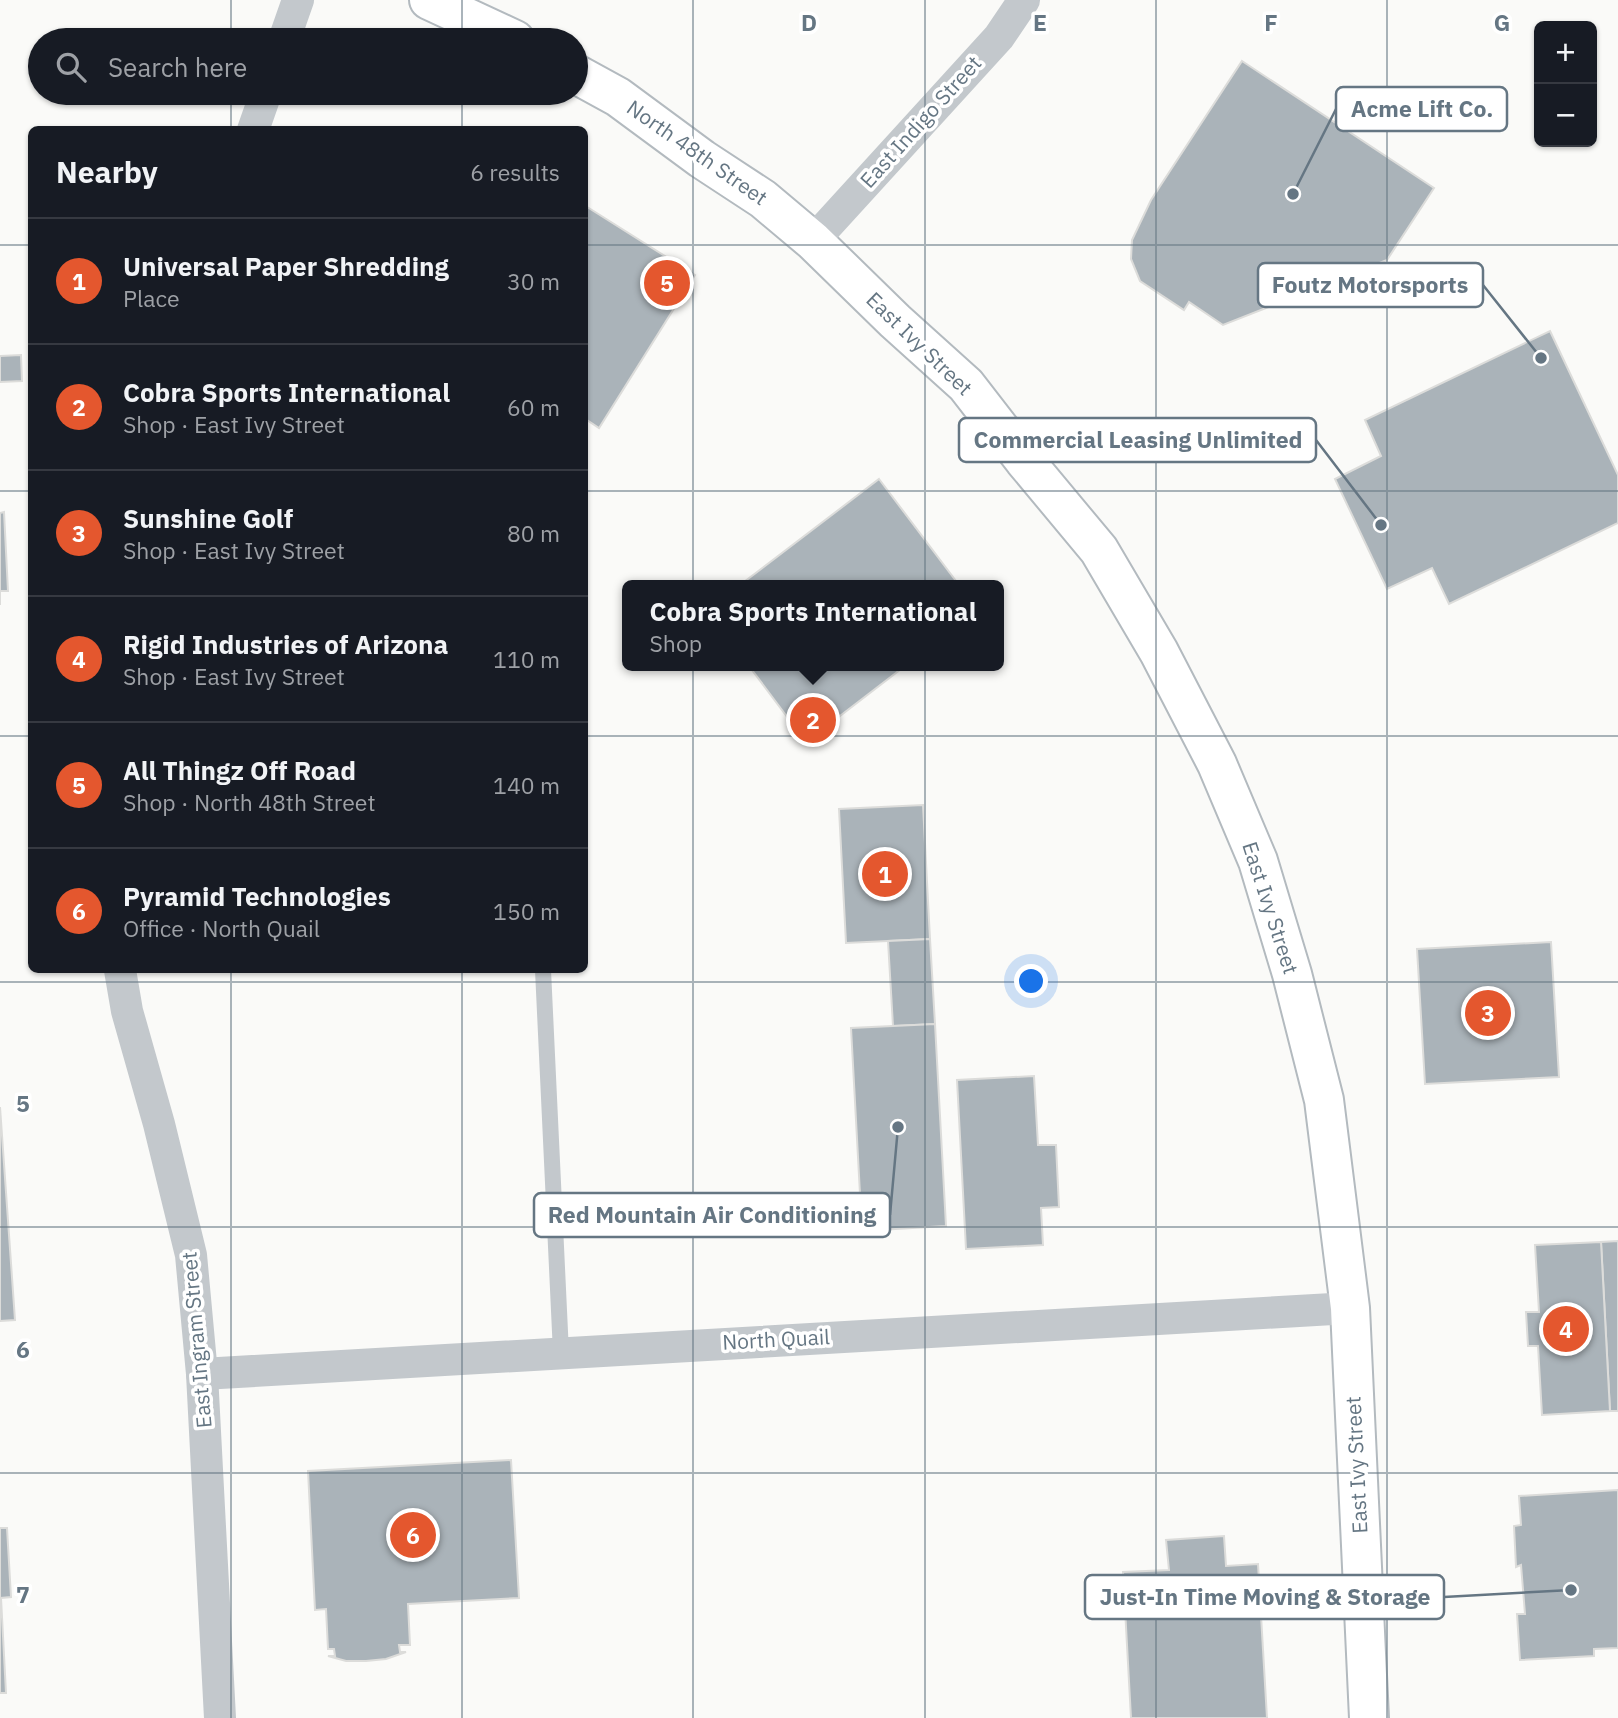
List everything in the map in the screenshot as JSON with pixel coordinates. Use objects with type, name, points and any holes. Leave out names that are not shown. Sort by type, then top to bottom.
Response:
[{"type":"street","points":[[288,28],[298,0]]},
{"type":"street","points":[[429,0],[489,28]]},
{"type":"street","name":"East Indigo Street","points":[[813,241],[999,37],[1024,0]]},
{"type":"street","name":"North 48th Street","points":[[588,81],[618,97],[702,159],[763,199],[813,241]]},
{"type":"street","points":[[254,126],[262,105]]},
{"type":"street","name":"East Ivy Street","points":[[813,241],[966,385],[1099,550],[1159,652],[1217,764],[1258,861],[1292,974],[1324,1100],[1350,1308],[1369,1718]]},
{"type":"street","name":"East Ingram Street","points":[[121,973],[127,1011],[159,1124],[191,1255],[202,1374],[220,1718]]},
{"type":"street","name":"North Quail","points":[[202,1374],[1350,1308]]},
{"type":"lane","points":[[543,973],[561,1353]]},
{"type":"building","points":[[1242,61],[1434,188],[1387,260],[1223,325],[1189,302],[1184,310],[1140,281],[1131,259],[1132,240],[1151,200]]},
{"type":"building","points":[[588,208],[695,275],[599,428],[588,421]]},
{"type":"building","points":[[1550,331],[1618,475],[1618,523],[1449,604],[1432,568],[1387,589],[1335,479],[1381,456],[1365,420]]},
{"type":"building","points":[[21,355],[22,381],[0,382],[0,356]]},
{"type":"building","points":[[879,479],[955,580],[747,580]]},
{"type":"building","points":[[4,512],[8,591],[0,591],[0,513]]},
{"type":"building","points":[[753,671],[898,671],[806,742]]},
{"type":"building","points":[[923,805],[930,939],[846,943],[839,809]]},
{"type":"building","points":[[930,939],[935,1024],[893,1026],[888,941]]},
{"type":"building","points":[[1551,942],[1559,1077],[1425,1084],[1417,949]]},
{"type":"building","points":[[935,1024],[946,1226],[862,1231],[851,1028]]},
{"type":"building","points":[[1034,1076],[1038,1145],[1056,1145],[1059,1207],[1041,1208],[1043,1245],[966,1249],[957,1080]]},
{"type":"building","points":[[0,1107],[15,1320],[0,1321]]},
{"type":"building","points":[[1618,1241],[1618,1411],[1610,1411],[1601,1242]]},
{"type":"building","points":[[1601,1242],[1610,1411],[1542,1415],[1538,1346],[1528,1346],[1526,1312],[1539,1312],[1535,1245]]},
{"type":"building","points":[[511,1460],[519,1598],[408,1604],[410,1645],[399,1645],[400,1652],[406,1652],[386,1659],[366,1661],[346,1661],[328,1656],[335,1656],[334,1649],[328,1649],[326,1609],[315,1610],[308,1471]]},
{"type":"building","points":[[1618,1490],[1618,1648],[1594,1649],[1594,1656],[1520,1660],[1517,1614],[1525,1614],[1521,1565],[1516,1567],[1514,1526],[1521,1525],[1519,1496]]},
{"type":"building","points":[[0,1528],[7,1528],[11,1597],[1,1598],[6,1693],[0,1693]]},
{"type":"building","points":[[1224,1536],[1226,1566],[1258,1564],[1267,1718],[1131,1718],[1123,1572],[1169,1570],[1166,1540]]},
{"type":"place","name":"Acme Lift Co.","points":[[1293,194]]},
{"type":"place","name":"All Thingz Off Road","points":[[667,283]]},
{"type":"place","name":"Foutz Motorsports","points":[[1541,358]]},
{"type":"place","name":"Commercial Leasing Unlimited","points":[[1381,525]]},
{"type":"place","name":"Cobra Sports International","points":[[813,720]]},
{"type":"place","name":"Universal Paper Shredding","points":[[885,874]]},
{"type":"place","name":"Sunshine Golf","points":[[1488,1013]]},
{"type":"place","name":"Red Mountain Air Conditioning","points":[[898,1127]]},
{"type":"place","name":"Rigid Industries of Arizona","points":[[1566,1329]]},
{"type":"place","name":"Pyramid Technologies","points":[[413,1535]]},
{"type":"place","name":"Just-In Time Moving & Storage","points":[[1571,1590]]}]
